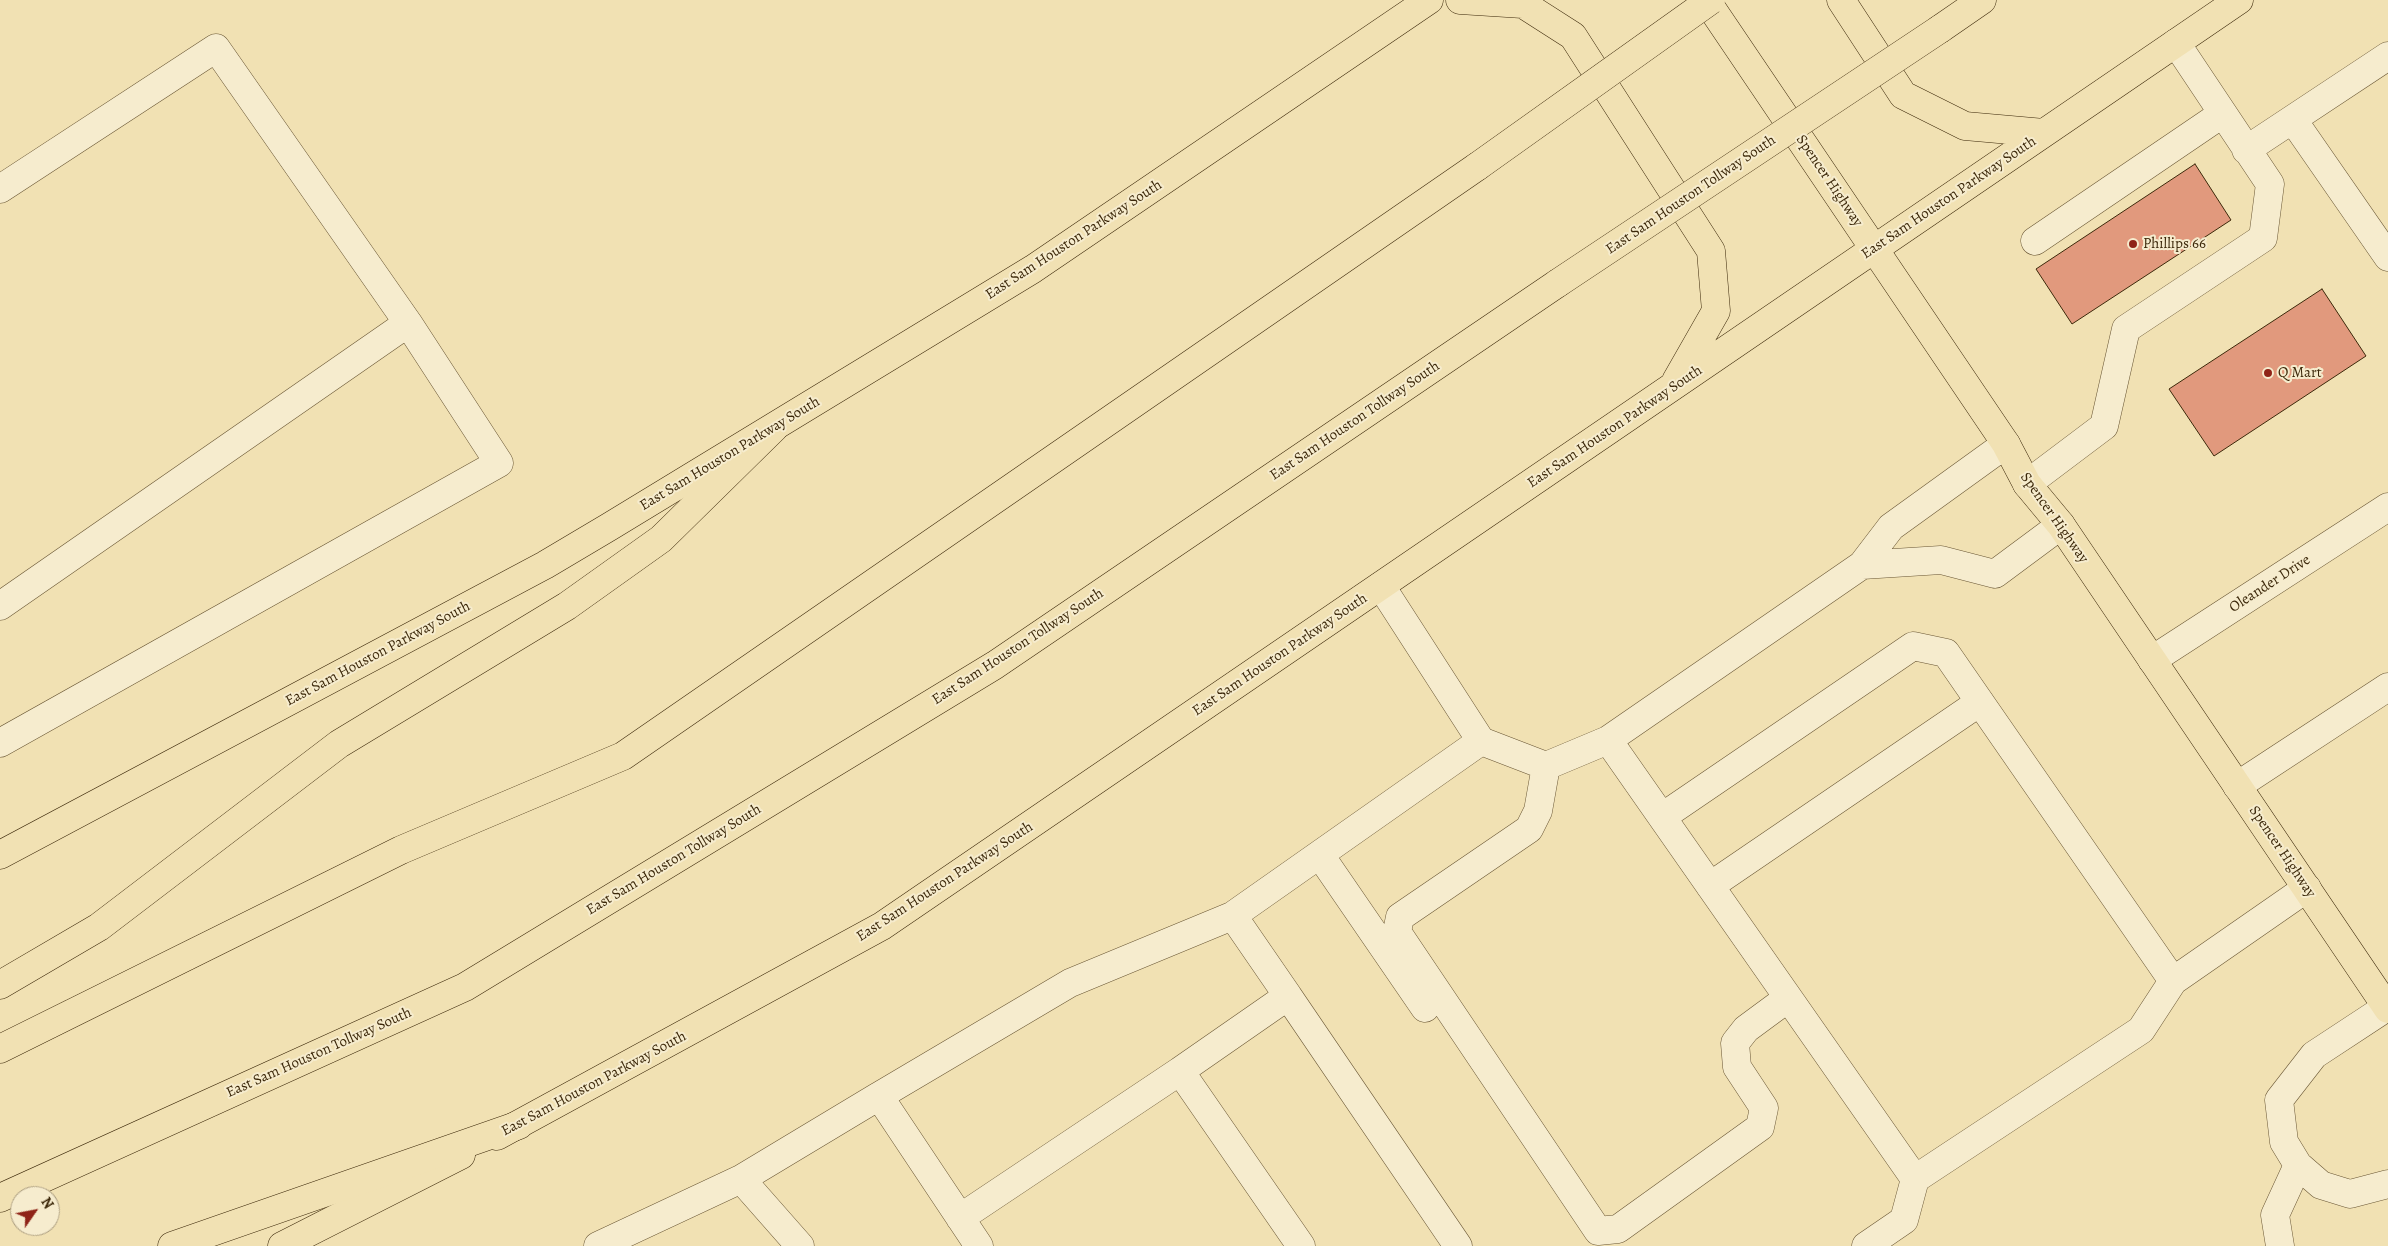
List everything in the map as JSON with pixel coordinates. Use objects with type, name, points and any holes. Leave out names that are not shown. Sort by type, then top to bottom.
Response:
[{"type":"main road","name":"East Sam Houston Parkway South","points":[[0,856],[545,565],[774,428],[1033,269],[1428,0]]},
{"type":"main road","points":[[1460,0],[1523,4],[1573,36],[1711,251],[1716,311],[1672,387]]},
{"type":"main road","name":"Spencer Highway","points":[[1706,0],[2006,444],[2027,484],[2061,525],[2388,1008]]},
{"type":"main road","points":[[0,1049],[401,850],[623,756],[1478,166],[1711,0]]},
{"type":"main road","points":[[1841,0],[1903,95],[1965,126],[2044,133]]},
{"type":"main road","name":"East Sam Houston Tollway South","points":[[0,1198],[465,987],[995,665],[1558,283],[1982,0]]},
{"type":"main road","name":"East Sam Houston Parkway South","points":[[282,1246],[520,1125],[882,926],[2239,0]]},
{"type":"main road","points":[[0,985],[99,927],[339,744],[567,606],[645,550],[660,539],[774,428]]},
{"type":"main road","points":[[172,1246],[520,1125]]},
{"type":"street","points":[[2027,484],[2104,426],[2126,329],[2263,238],[2270,184],[2176,43]]},
{"type":"street","points":[[0,190],[216,48],[408,323],[499,464],[0,743]]},
{"type":"street","points":[[2246,150],[2388,56]]},
{"type":"street","points":[[2035,241],[2222,114]]},
{"type":"street","points":[[2293,120],[2388,256]]},
{"type":"street","points":[[0,606],[408,323]]},
{"type":"street","points":[[1381,586],[1481,741],[1546,766],[1608,740],[1862,565],[1891,527],[2006,444]]},
{"type":"street","name":"Oleander Drive","points":[[2152,660],[2388,507]]},
{"type":"street","points":[[1862,565],[1941,560],[1995,574],[2061,525]]},
{"type":"street","points":[[1662,817],[1913,646],[1946,653],[2173,981]]},
{"type":"street","points":[[2237,786],[2388,687]]},
{"type":"street","points":[[1710,886],[1980,702]]},
{"type":"street","points":[[1608,740],[1915,1179]]},
{"type":"street","points":[[598,1246],[741,1179],[878,1096],[1070,984],[1233,916],[1481,741]]},
{"type":"street","points":[[1546,766],[1538,811],[1529,829],[1400,917],[1397,932],[1598,1231],[1618,1229],[1760,1127],[1764,1108],[1737,1067],[1735,1043],[1746,1029],[1788,998]]},
{"type":"street","points":[[1320,855],[1588,1246]]},
{"type":"street","points":[[1866,1246],[1904,1220],[1915,1179],[2141,1030],[2173,981],[2307,888]]},
{"type":"street","points":[[1233,916],[1458,1246]]},
{"type":"street","points":[[960,1218],[1180,1071],[1288,996]]},
{"type":"street","points":[[2388,1008],[2314,1055],[2279,1100],[2284,1142],[2298,1165],[2321,1186],[2350,1194],[2388,1184]]},
{"type":"street","points":[[1180,1071],[1301,1246]]},
{"type":"street","points":[[878,1096],[979,1246]]},
{"type":"street","points":[[2280,1246],[2275,1215],[2298,1165]]},
{"type":"street","points":[[741,1179],[800,1246]]},
{"type":"building","name":"Phillips 66","points":[[2195,164],[2231,220],[2072,324],[2036,269]]},
{"type":"building","name":"Q Mart","points":[[2322,289],[2366,356],[2214,456],[2169,389]]},
{"type":"place","name":"Phillips 66","points":[[2133,244]]},
{"type":"place","name":"Q Mart","points":[[2268,373]]}]
